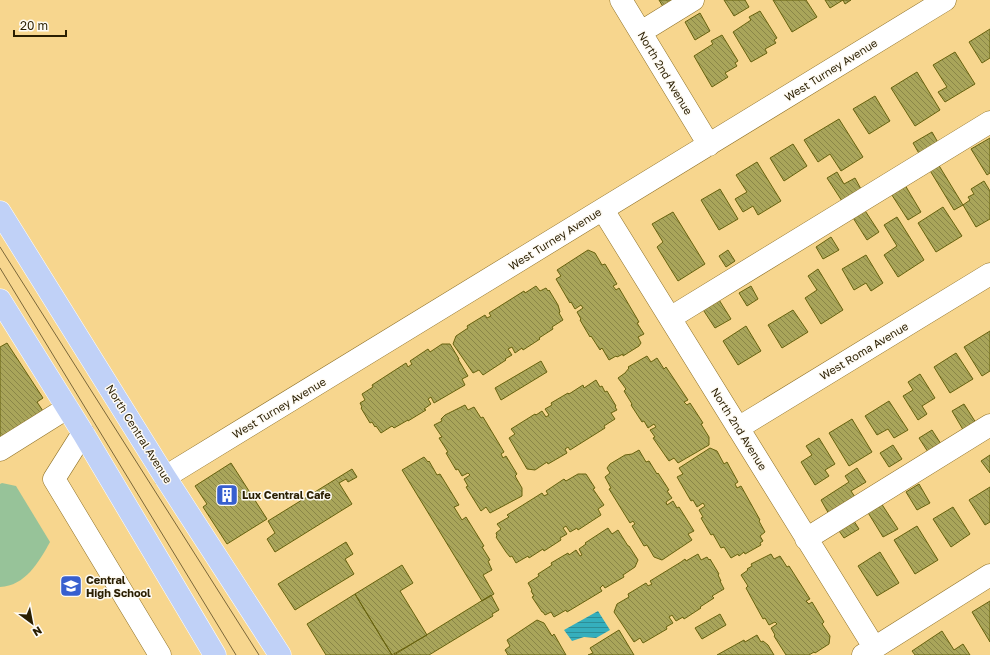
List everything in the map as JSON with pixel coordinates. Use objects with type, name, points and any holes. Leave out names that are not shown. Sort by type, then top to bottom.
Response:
[{"type":"main road","name":"North Central Avenue","points":[[0,212],[165,477],[280,655]]},
{"type":"main road","points":[[0,300],[68,408],[215,655]]},
{"type":"street","name":"North 2nd Avenue","points":[[621,0],[709,145]]},
{"type":"street","points":[[641,32],[693,0]]},
{"type":"street","name":"West Turney Avenue","points":[[165,477],[945,0]]},
{"type":"street","points":[[670,318],[990,122]]},
{"type":"street","name":"North 2nd Avenue","points":[[603,210],[806,539],[868,651]]},
{"type":"street","name":"West Roma Avenue","points":[[738,428],[990,274]]},
{"type":"street","points":[[0,450],[68,408]]},
{"type":"street","points":[[806,539],[990,425]]},
{"type":"street","points":[[83,433],[54,479],[160,655]]},
{"type":"street","points":[[868,651],[990,575]]},
{"type":"green space","points":[[2,483],[16,486],[50,542],[36,565],[24,578],[9,586],[0,587],[0,484]]},
{"type":"water","points":[[598,611],[610,630],[596,638],[584,637],[572,641],[564,630]]},
{"type":"building","points":[[659,0],[682,0],[665,10]]},
{"type":"building","points":[[724,0],[745,0],[749,7],[734,16]]},
{"type":"building","points":[[773,0],[806,0],[817,17],[792,32]]},
{"type":"building","points":[[825,0],[843,0],[830,8]]},
{"type":"building","points":[[843,0],[851,0],[845,4]]},
{"type":"building","points":[[760,11],[777,38],[774,40],[776,43],[765,49],[767,53],[751,62],[733,32],[751,20],[749,17]]},
{"type":"building","points":[[700,13],[710,31],[695,40],[685,22]]},
{"type":"building","points":[[990,29],[990,58],[982,63],[969,42]]},
{"type":"building","points":[[722,35],[738,61],[735,63],[737,66],[725,73],[728,77],[712,87],[694,56],[713,44],[711,41]]},
{"type":"building","points":[[955,52],[975,84],[945,102],[938,92],[947,87],[933,65]]},
{"type":"building","points":[[917,72],[940,110],[915,126],[891,88]]},
{"type":"building","points":[[875,96],[890,121],[869,134],[853,109]]},
{"type":"building","points":[[839,119],[863,157],[841,171],[830,154],[818,162],[804,140]]},
{"type":"building","points":[[932,132],[940,146],[921,157],[913,143]]},
{"type":"building","points":[[990,138],[990,173],[987,175],[971,149]]},
{"type":"building","points":[[793,144],[807,166],[784,181],[770,158]]},
{"type":"building","points":[[935,159],[963,205],[954,210],[926,164]]},
{"type":"building","points":[[757,162],[781,201],[758,215],[753,206],[743,212],[735,199],[747,192],[736,175]]},
{"type":"building","points":[[837,172],[844,184],[855,178],[861,189],[842,201],[827,178]]},
{"type":"building","points":[[902,180],[921,212],[908,220],[888,189]]},
{"type":"building","points":[[984,181],[990,191],[990,219],[976,227],[963,205],[970,200],[968,197],[974,194],[971,189]]},
{"type":"building","points":[[720,189],[738,219],[719,230],[701,200]]},
{"type":"building","points":[[862,206],[879,232],[867,240],[850,213]]},
{"type":"building","points":[[943,207],[962,236],[936,252],[918,223]]},
{"type":"building","points":[[673,212],[705,264],[678,281],[657,247],[663,242],[652,224]]},
{"type":"building","points":[[897,217],[924,260],[898,277],[884,255],[897,246],[884,225]]},
{"type":"building","points":[[831,237],[839,250],[823,259],[816,247]]},
{"type":"building","points":[[588,250],[595,253],[602,265],[605,264],[617,284],[613,286],[616,290],[619,288],[639,322],[637,323],[644,334],[638,337],[641,343],[639,346],[623,356],[623,354],[609,360],[602,348],[600,350],[591,336],[590,337],[580,320],[581,319],[577,312],[583,308],[581,305],[575,309],[556,279],[561,276],[557,270]]},
{"type":"building","points":[[728,250],[735,261],[726,267],[719,256]]},
{"type":"building","points":[[866,255],[883,283],[871,291],[866,283],[854,290],[842,269]]},
{"type":"building","points":[[818,269],[843,310],[821,324],[805,298],[817,290],[808,276]]},
{"type":"building","points":[[536,286],[540,291],[546,288],[548,291],[549,290],[558,305],[559,313],[563,320],[552,327],[553,329],[539,338],[540,339],[523,350],[522,348],[515,353],[512,347],[508,349],[512,355],[483,375],[479,370],[473,373],[453,344],[456,336],[468,328],[467,326],[485,315],[487,318],[491,316],[489,313],[524,291],[525,293]]},
{"type":"building","points":[[751,286],[758,299],[747,306],[739,293]]},
{"type":"building","points":[[716,295],[731,319],[715,328],[700,305]]},
{"type":"building","points":[[793,310],[808,332],[782,348],[768,325]]},
{"type":"building","points":[[746,326],[761,351],[738,365],[723,341]]},
{"type":"building","points":[[990,331],[990,371],[982,376],[964,347]]},
{"type":"building","points":[[7,343],[43,398],[37,402],[43,411],[0,438],[0,347]]},
{"type":"building","points":[[442,344],[450,344],[459,359],[468,376],[462,379],[465,385],[434,403],[431,397],[428,399],[431,404],[424,409],[426,410],[408,421],[394,428],[392,426],[381,433],[372,422],[370,423],[361,408],[360,403],[365,400],[362,394],[373,387],[372,385],[406,363],[408,367],[412,364],[410,361],[428,349],[430,352]]},
{"type":"building","points":[[956,353],[973,379],[950,393],[934,367]]},
{"type":"building","points":[[647,356],[651,362],[657,358],[664,369],[666,367],[688,400],[684,402],[687,405],[690,403],[703,423],[701,424],[709,437],[709,445],[678,463],[674,458],[669,461],[653,438],[655,437],[650,430],[656,427],[654,424],[648,428],[644,421],[642,422],[624,391],[626,389],[618,378],[625,373],[629,368],[628,367]]},
{"type":"building","points":[[541,361],[547,372],[501,400],[495,388]]},
{"type":"building","points":[[920,374],[935,398],[922,406],[927,414],[918,420],[903,396],[913,390],[908,382]]},
{"type":"building","points":[[596,380],[605,392],[607,391],[616,406],[615,407],[617,410],[611,413],[615,419],[604,426],[605,428],[570,450],[568,447],[565,449],[567,453],[548,464],[547,462],[535,470],[527,469],[509,438],[515,434],[511,429],[542,411],[546,417],[549,415],[545,409],[552,405],[551,403],[583,385],[584,388]]},
{"type":"building","points":[[889,401],[908,430],[894,438],[888,429],[877,435],[865,416]]},
{"type":"building","points":[[964,404],[978,426],[965,433],[952,411]]},
{"type":"building","points":[[465,405],[468,410],[474,407],[481,418],[483,417],[504,452],[501,454],[503,458],[506,456],[517,474],[515,476],[522,488],[522,496],[490,513],[486,507],[481,511],[466,487],[468,486],[464,479],[470,475],[468,473],[462,476],[458,469],[456,470],[446,453],[448,452],[439,438],[442,437],[434,425],[442,421],[441,419],[445,415]]},
{"type":"building","points":[[852,419],[872,452],[849,466],[829,433]]},
{"type":"building","points":[[932,430],[941,444],[928,452],[919,438]]},
{"type":"building","points":[[819,438],[835,464],[825,470],[829,476],[815,485],[801,462],[812,455],[806,446]]},
{"type":"building","points":[[893,445],[902,459],[889,467],[880,453]]},
{"type":"building","points":[[710,448],[717,451],[724,464],[727,462],[738,482],[735,484],[737,488],[741,486],[765,532],[760,536],[763,541],[760,543],[761,545],[745,554],[744,552],[739,556],[738,554],[731,558],[724,547],[721,548],[713,534],[711,535],[701,518],[703,517],[699,510],[705,506],[703,503],[697,507],[693,500],[691,501],[677,477],[683,474],[679,468]]},
{"type":"building","points":[[639,450],[646,462],[649,461],[669,490],[667,491],[672,498],[666,502],[667,505],[673,501],[677,508],[679,507],[694,531],[688,534],[692,540],[662,560],[654,557],[647,545],[644,546],[632,526],[635,524],[633,521],[630,523],[609,489],[611,488],[605,477],[610,473],[607,468],[610,464],[625,455],[632,454]]},
{"type":"building","points":[[990,455],[990,473],[981,461]]},
{"type":"building","points":[[424,457],[428,462],[429,461],[437,475],[440,474],[459,505],[454,507],[462,520],[466,517],[484,546],[482,547],[490,560],[488,561],[492,570],[483,575],[494,594],[482,601],[402,470]]},
{"type":"building","name":"Lux Central Cafe","points":[[231,463],[267,519],[227,544],[203,507],[207,504],[195,486]]},
{"type":"building","points":[[857,468],[866,482],[851,491],[857,500],[830,516],[821,500],[849,482],[845,476]]},
{"type":"building","points":[[352,469],[357,477],[348,482],[346,479],[339,483],[352,504],[275,552],[267,539],[275,533],[268,521]]},
{"type":"building","points":[[578,474],[586,474],[595,488],[593,489],[604,505],[598,509],[601,515],[578,530],[577,528],[570,532],[566,526],[563,528],[567,534],[560,538],[561,540],[544,551],[543,549],[529,558],[528,556],[516,563],[512,556],[510,557],[506,552],[496,537],[496,533],[501,529],[497,524],[509,517],[507,515],[542,493],[544,496],[548,494],[546,491],[564,479],[566,481]]},
{"type":"building","points":[[919,484],[930,503],[917,510],[906,492]]},
{"type":"building","points":[[990,487],[990,522],[985,525],[969,500]]},
{"type":"building","points":[[881,503],[898,529],[883,537],[867,511]]},
{"type":"building","points":[[953,507],[970,534],[951,547],[933,519]]},
{"type":"building","points":[[852,518],[859,529],[844,538],[837,528]]},
{"type":"building","points":[[917,526],[938,560],[915,574],[894,540]]},
{"type":"building","points":[[608,528],[612,534],[618,530],[638,560],[635,567],[623,575],[624,577],[605,588],[603,585],[600,588],[602,591],[567,612],[566,610],[554,617],[551,612],[545,615],[532,597],[534,596],[528,583],[552,565],[551,563],[568,553],[569,555],[576,550],[580,556],[582,555],[579,549],[586,544],[585,543]]},
{"type":"building","points":[[346,542],[353,554],[345,559],[354,574],[295,610],[278,584]]},
{"type":"building","points":[[880,552],[899,583],[877,596],[858,566]]},
{"type":"building","points":[[698,554],[701,560],[707,557],[709,560],[710,559],[719,574],[720,581],[724,589],[712,596],[714,598],[684,619],[683,617],[676,621],[672,615],[669,617],[673,623],[666,627],[667,629],[643,643],[640,638],[634,642],[614,612],[617,604],[629,597],[628,594],[646,583],[648,586],[652,584],[650,581],[685,559],[686,561]]},
{"type":"building","points":[[771,554],[774,559],[780,556],[787,567],[789,566],[810,599],[806,601],[809,604],[812,602],[824,622],[822,624],[830,636],[829,644],[815,653],[814,652],[809,655],[786,655],[774,636],[775,635],[771,628],[777,624],[775,622],[769,625],[765,618],[763,619],[746,588],[748,586],[741,575],[752,566],[751,564]]},
{"type":"building","points":[[402,565],[413,583],[400,591],[427,635],[392,655],[355,594]]},
{"type":"building","points":[[355,594],[392,655],[326,655],[307,624]]},
{"type":"building","points":[[491,595],[499,610],[492,614],[493,616],[429,655],[394,655]]},
{"type":"building","points":[[990,601],[990,642],[972,612]]},
{"type":"building","points":[[720,614],[726,625],[702,639],[695,628]]},
{"type":"building","points":[[537,620],[544,623],[552,636],[554,634],[566,655],[508,655],[505,650],[510,646],[507,640]]},
{"type":"building","points":[[619,630],[634,655],[588,655],[593,653],[590,648]]},
{"type":"building","points":[[942,631],[954,650],[963,644],[970,655],[915,655],[912,651]]},
{"type":"building","points":[[757,635],[761,642],[763,641],[768,645],[774,655],[717,655],[744,640],[745,642]]},
{"type":"tram line","points":[[0,247],[259,655]]},
{"type":"tram line","points":[[0,268],[236,655]]},
{"type":"place","name":"Lux Central Cafe","points":[[227,495]]},
{"type":"place","name":"Central High School","points":[[71,586]]}]
